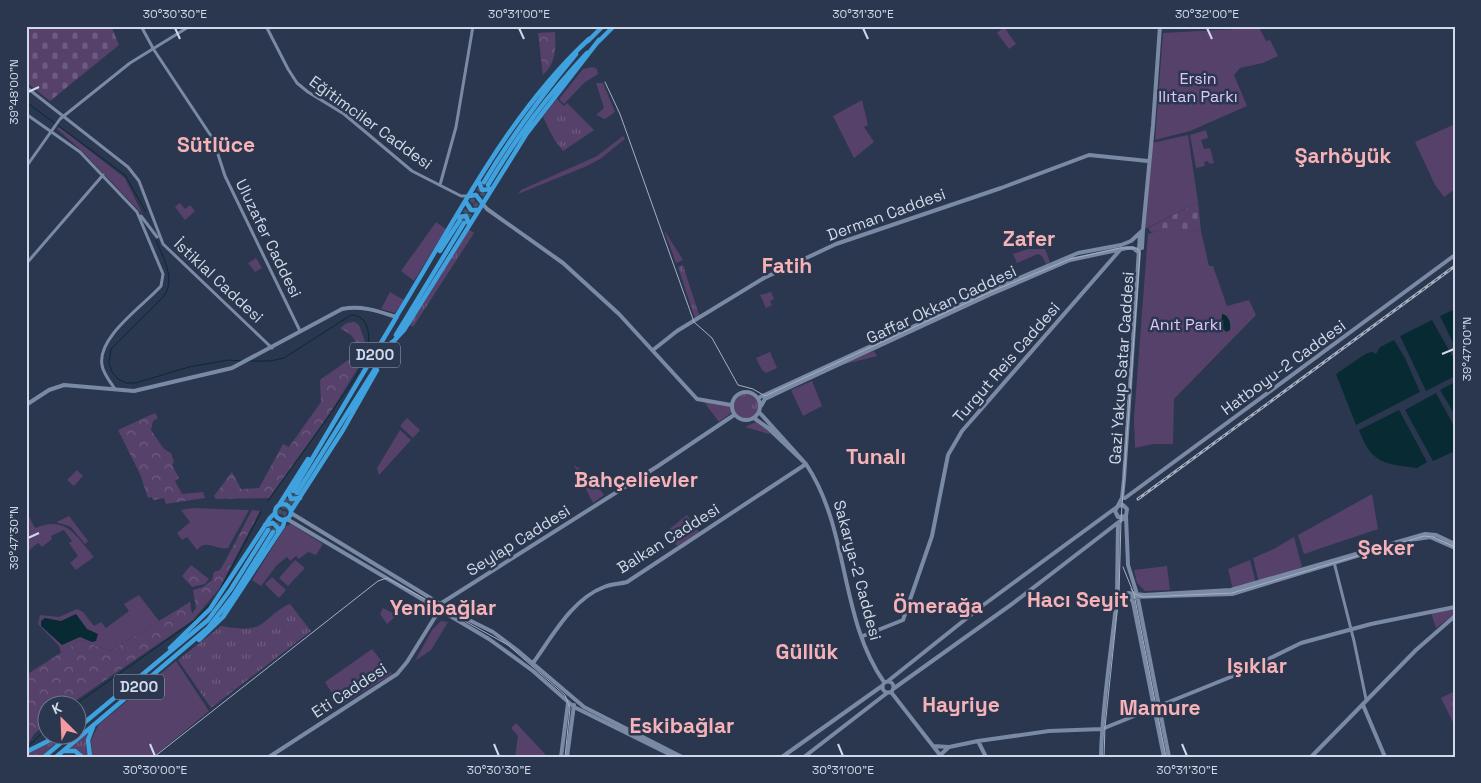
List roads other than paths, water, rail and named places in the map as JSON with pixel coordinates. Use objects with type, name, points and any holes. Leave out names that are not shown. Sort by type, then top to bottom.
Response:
[{"type":"highway","points":[[396,317],[463,221],[478,210],[482,203],[485,184],[530,104],[564,63],[603,26]]},
{"type":"highway","points":[[463,221],[466,202],[469,196],[485,184],[551,91],[614,26]]},
{"type":"highway","points":[[469,196],[476,195],[482,203]]},
{"type":"highway","points":[[466,202],[471,210],[478,210]]},
{"type":"highway","name":"D200","points":[[295,493],[381,359],[404,330],[463,221]]},
{"type":"highway","name":"D200","points":[[295,493],[396,317]]},
{"type":"highway","points":[[271,531],[279,505],[295,493]]},
{"type":"highway","points":[[271,531],[286,519],[291,512],[295,493]]},
{"type":"highway","points":[[279,505],[288,506],[291,512]]},
{"type":"highway","points":[[275,513],[278,518],[286,519]]},
{"type":"highway","name":"D200","points":[[56,757],[223,618],[271,531]]},
{"type":"highway","name":"D200","points":[[88,719],[132,683],[210,609],[271,531]]},
{"type":"highway","points":[[88,718],[92,716]]},
{"type":"highway","points":[[90,757],[88,740],[97,722]]},
{"type":"highway","points":[[26,752],[38,746]]},
{"type":"highway","points":[[44,757],[57,746]]},
{"type":"highway","points":[[63,751],[76,751],[82,757]]},
{"type":"main road","name":"Gazi Yakup Satar Caddesi","points":[[1118,507],[1124,479],[1140,234],[1159,26]]},
{"type":"main road","name":"Gazi Yakup Satar Caddesi","points":[[1126,507],[1124,498],[1143,230],[1154,125],[1159,26]]},
{"type":"main road","name":"Derman Caddesi","points":[[653,350],[677,331],[764,278],[836,244],[1089,155],[1148,161]]},
{"type":"main road","points":[[482,203],[487,210],[563,263],[619,314],[697,398],[731,405]]},
{"type":"main road","points":[[478,210],[487,210]]},
{"type":"main road","points":[[1140,234],[1143,230]]},
{"type":"main road","name":"Gaffar Okkan Caddesi","points":[[758,398],[1010,282],[1078,254],[1121,245],[1140,234]]},
{"type":"main road","name":"Gaffar Okkan Caddesi","points":[[760,406],[765,399],[1022,280],[1070,260],[1133,248],[1139,254]]},
{"type":"main road","name":"Turgut Reis Caddesi","points":[[863,636],[904,620],[932,536],[948,455],[962,431],[1120,250]]},
{"type":"main road","name":"Hatboyu-2 Caddesi","points":[[1124,498],[1455,255]]},
{"type":"main road","points":[[26,405],[49,390],[64,385],[141,390],[234,367],[347,308],[374,310],[396,317]]},
{"type":"main road","points":[[744,392],[753,394],[758,398],[759,412],[754,418],[742,420],[734,415],[731,405],[737,395],[744,392]]},
{"type":"main road","name":"Sakarya-2 Caddesi","points":[[759,412],[806,464],[827,501],[868,654],[885,683]]},
{"type":"main road","name":"Seylap Caddesi","points":[[440,604],[658,466],[734,415]]},
{"type":"main road","name":"Sakarya-2 Caddesi","points":[[754,418],[806,464]]},
{"type":"main road","name":"Balkan Caddesi","points":[[533,663],[570,612],[590,596],[603,587],[627,582],[806,464]]},
{"type":"main road","points":[[1101,757],[1102,729],[1117,595],[1118,522],[1116,515],[1118,507]]},
{"type":"main road","points":[[782,757],[885,683],[982,606],[1118,507],[1126,507],[1128,511],[1126,516],[1128,565],[1138,596],[1164,757]]},
{"type":"main road","points":[[291,512],[440,604],[493,632],[533,663],[573,700],[595,714],[682,757]]},
{"type":"main road","points":[[1116,515],[1120,518],[1126,516]]},
{"type":"main road","points":[[804,757],[890,691],[1019,599],[1126,516]]},
{"type":"main road","points":[[286,519],[327,541],[388,580],[500,646],[533,671],[574,707],[675,757]]},
{"type":"main road","points":[[1116,601],[1138,596],[1231,590],[1425,534],[1436,535],[1455,544]]},
{"type":"main road","points":[[1117,595],[1128,593],[1138,596],[1232,594],[1334,562],[1425,537],[1435,538],[1455,548]]},
{"type":"main road","points":[[1117,595],[1130,598]]},
{"type":"main road","points":[[1130,598],[1169,757]]},
{"type":"main road","name":"Eti Caddesi","points":[[269,757],[398,674],[439,610],[440,604]]},
{"type":"main road","points":[[933,746],[949,746],[1049,731],[1102,729],[1256,666],[1301,643],[1352,629],[1455,607]]},
{"type":"main road","points":[[1311,757],[1349,716],[1363,705],[1366,699],[1416,650],[1455,616]]},
{"type":"main road","points":[[885,683],[893,684],[890,691]]},
{"type":"main road","points":[[885,683],[883,689],[890,691],[939,756],[949,746]]},
{"type":"main road","points":[[568,703],[573,700]]},
{"type":"main road","points":[[566,757],[573,718],[573,700]]},
{"type":"main road","points":[[561,757],[568,703]]},
{"type":"main road","points":[[1363,705],[1385,757]]},
{"type":"main road","points":[[573,718],[582,714],[588,715]]},
{"type":"main road","points":[[978,741],[986,757]]},
{"type":"street","name":"Uluzafer Caddesi","points":[[141,26],[154,50],[212,139],[225,176],[301,332]]},
{"type":"street","points":[[26,167],[60,119],[130,63],[154,50],[190,26]]},
{"type":"street","name":"Eğitimciler Caddesi","points":[[266,26],[297,82],[310,94],[344,114],[401,163],[461,196],[466,202]]},
{"type":"street","points":[[440,185],[456,128],[473,26]]},
{"type":"street","name":"İstiklal Caddesi","points":[[26,87],[128,167],[135,176],[160,240],[221,302],[272,348]]},
{"type":"street","points":[[26,114],[80,152],[138,212],[160,240]]},
{"type":"street","points":[[26,264],[103,175]]},
{"type":"street","name":"Eğitimciler Caddesi","points":[[461,196],[469,196]]},
{"type":"street","points":[[114,389],[102,366],[102,351],[105,343],[148,300],[163,282],[163,274],[138,212]]},
{"type":"street","points":[[1334,562],[1352,629],[1366,699]]},
{"type":"waterway","points":[[26,102],[125,175],[146,212]]},
{"type":"waterway","points":[[156,240],[169,276],[167,290],[163,297],[111,349],[109,363],[112,372],[118,379],[126,383],[136,383],[189,367],[228,360],[243,361]]},
{"type":"waterway","points":[[249,361],[270,361],[284,358],[351,315],[358,316],[367,326],[368,348],[358,372],[268,501]]},
{"type":"waterway","points":[[220,590],[261,512]]},
{"type":"waterway","points":[[87,696],[194,621],[214,600]]},
{"type":"waterway","points":[[30,745],[38,737]]},
{"type":"tunnel","points":[[461,219],[484,182]]},
{"type":"tunnel","points":[[464,223],[486,189]]},
{"type":"tunnel","points":[[268,530],[293,491]]},
{"type":"tunnel","points":[[273,532],[297,493]]},
{"type":"tram line","points":[[605,82],[620,114],[694,322],[712,338],[738,385],[753,389],[765,396],[988,293],[1070,259],[1120,248],[1137,248],[1140,253],[1121,520],[1119,594],[1105,727],[1104,757]]},
{"type":"tram line","points":[[1131,589],[1135,594],[1143,597],[1232,593],[1424,536],[1433,537],[1455,547]]},
{"type":"tram line","points":[[1123,567],[1134,594],[1166,757]]},
{"type":"tram line","points":[[154,757],[378,581],[387,578],[508,645],[565,695],[570,708],[565,757]]},
{"type":"railway","points":[[1138,499],[1455,266]]},
{"type":"district","name":"Sütlüce","points":[[216,145]]},
{"type":"district","name":"Şarhöyük","points":[[1343,156]]},
{"type":"district","name":"Zafer","points":[[1029,239]]},
{"type":"district","name":"Fatih","points":[[787,266]]},
{"type":"district","name":"Tunalı","points":[[876,457]]},
{"type":"district","name":"Bahçelievler","points":[[636,480]]},
{"type":"district","name":"Şeker","points":[[1386,548]]},
{"type":"district","name":"Hacı Seyit","points":[[1078,600]]},
{"type":"district","name":"Ömerağa","points":[[938,606]]},
{"type":"district","name":"Yenibağlar","points":[[443,608]]},
{"type":"district","name":"Güllük","points":[[807,652]]},
{"type":"district","name":"Işıklar","points":[[1257,666]]},
{"type":"district","name":"Hayriye","points":[[961,705]]},
{"type":"district","name":"Mamure","points":[[1160,708]]},
{"type":"district","name":"Eskibağlar","points":[[682,726]]},
{"type":"park label","name":"Ersin Ilıtan Parkı","points":[[1198,87]]},
{"type":"park label","name":"Anıt Parkı","points":[[1186,324]]}]
